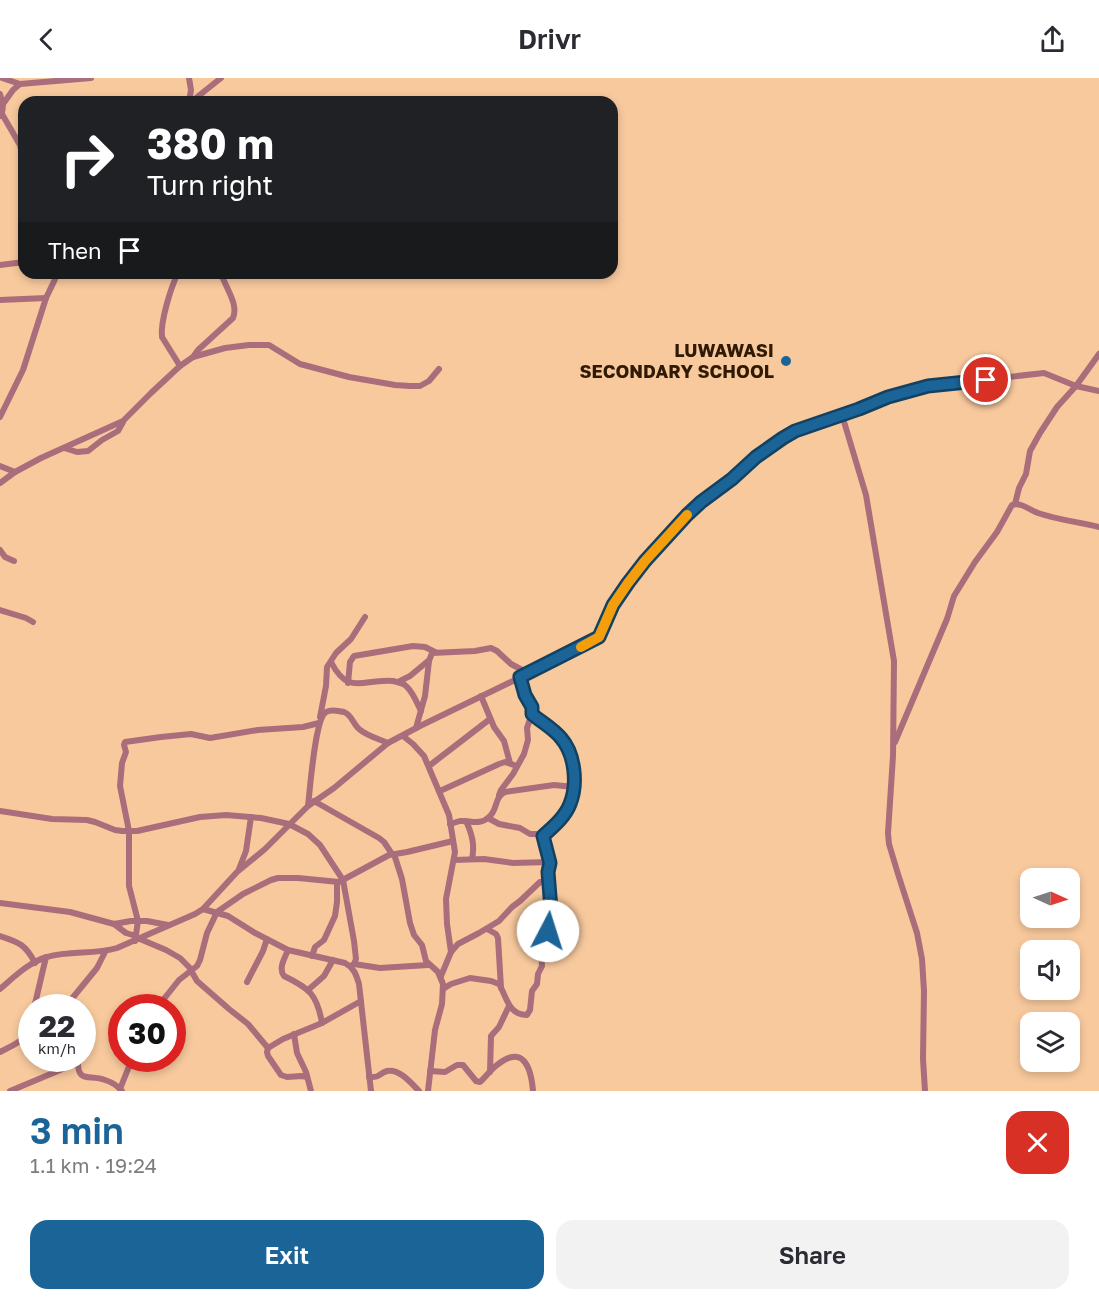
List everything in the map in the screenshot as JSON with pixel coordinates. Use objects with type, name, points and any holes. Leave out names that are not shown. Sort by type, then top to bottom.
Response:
[{"type":"street","points":[[2,78],[23,82],[91,78]]},
{"type":"street","points":[[189,78],[192,96]]},
{"type":"street","points":[[200,96],[221,78]]},
{"type":"street","points":[[18,142],[1,115],[3,104],[13,90],[23,82]]},
{"type":"street","points":[[0,94],[3,104]]},
{"type":"street","points":[[0,265],[18,263]]},
{"type":"street","points":[[0,417],[23,370],[46,298],[55,279]]},
{"type":"street","points":[[176,279],[161,333],[180,366]]},
{"type":"street","points":[[64,448],[72,451],[88,451],[117,431],[123,421],[151,393],[233,318],[235,314],[233,300],[224,279]]},
{"type":"street","points":[[0,300],[46,298]]},
{"type":"street","points":[[193,357],[236,346],[269,345],[300,364],[324,371],[410,386],[420,386],[429,381],[439,369]]},
{"type":"street","points":[[893,745],[947,619],[957,590],[997,532],[1010,508],[1015,504],[1026,474],[1030,451],[1057,407],[1076,386],[1099,354]]},
{"type":"street","points":[[0,988],[29,966],[46,957],[105,952],[169,926],[203,909],[237,872],[266,849],[311,804],[388,743],[599,637],[613,605],[638,570],[687,515],[756,457],[795,431],[876,401],[928,386],[1044,373],[1076,386],[1099,391]]},
{"type":"street","points":[[842,415],[866,495],[892,641],[895,680],[888,833],[889,844],[917,933],[922,959],[925,1091]]},
{"type":"street","points":[[0,483],[41,458],[123,421]]},
{"type":"street","points":[[0,466],[15,472]]},
{"type":"street","points":[[1015,504],[1047,516],[1099,527]]},
{"type":"street","points":[[0,551],[5,557],[14,561]]},
{"type":"street","points":[[0,610],[33,622]]},
{"type":"street","points":[[311,804],[326,670],[336,653],[351,639],[364,617]]},
{"type":"street","points":[[348,683],[350,662],[354,656],[413,646],[425,647],[435,652],[475,651],[491,648],[511,664],[528,673]]},
{"type":"street","points":[[416,728],[425,696],[429,661],[435,652]]},
{"type":"street","points":[[398,682],[429,661]]},
{"type":"street","points":[[331,662],[339,676],[348,683],[386,681],[405,685],[421,711]]},
{"type":"street","points":[[450,824],[460,821],[475,823],[488,819],[501,790],[517,766],[527,745],[527,728],[532,707],[525,695],[520,677]]},
{"type":"street","points":[[481,696],[494,727],[504,741],[510,763]]},
{"type":"street","points":[[137,938],[138,921],[129,886],[129,831],[120,786],[126,752],[125,742],[191,734],[210,738],[258,730],[303,727],[319,723],[323,715],[329,711],[346,712],[359,729],[388,743]]},
{"type":"street","points":[[532,714],[560,736],[573,762],[574,787],[570,803],[565,813],[543,836]]},
{"type":"street","points":[[429,766],[490,719]]},
{"type":"street","points":[[403,736],[419,750],[429,766],[449,815],[455,852],[446,899],[451,952]]},
{"type":"street","points":[[440,791],[505,762],[517,766]]},
{"type":"street","points":[[499,795],[554,785],[574,787]]},
{"type":"street","points":[[311,804],[384,842],[393,854],[402,879],[414,935],[422,945],[426,962],[441,976]]},
{"type":"street","points":[[0,811],[52,819],[87,820],[115,830],[129,831],[200,817],[226,816],[289,824],[308,834],[320,845],[340,881],[354,941],[356,959],[352,965]]},
{"type":"street","points":[[237,872],[246,851],[251,818]]},
{"type":"street","points":[[488,819],[499,824],[520,828],[530,834],[543,836]]},
{"type":"street","points":[[465,821],[473,841],[472,859]]},
{"type":"street","points":[[443,990],[451,984],[470,978],[491,981],[499,984],[513,1011],[526,1015],[530,1010],[532,991],[537,984],[542,966],[541,948],[547,942],[551,909],[550,862],[543,836]]},
{"type":"street","points":[[168,994],[179,980],[197,966],[207,933],[217,912],[243,894],[271,880],[287,877],[340,881],[393,854],[453,841]]},
{"type":"street","points":[[454,860],[550,862]]},
{"type":"street","points":[[312,956],[315,947],[324,940],[334,916],[340,881]]},
{"type":"street","points":[[428,1091],[435,1030],[442,1004],[441,976],[451,952],[458,944],[502,918],[540,882],[549,881]]},
{"type":"street","points":[[0,903],[70,912],[114,924],[126,933],[174,954],[186,963],[197,981],[248,1024],[268,1048],[268,1056],[281,1075],[307,1077]]},
{"type":"street","points":[[203,909],[228,916],[288,950],[312,956],[352,965],[380,968],[429,965]]},
{"type":"street","points":[[114,924],[138,921],[169,926]]},
{"type":"street","points":[[487,928],[498,938],[501,988]]},
{"type":"street","points":[[0,936],[23,945],[35,963]]},
{"type":"street","points":[[247,982],[267,939]]},
{"type":"street","points":[[288,950],[282,965],[282,973],[308,990],[317,1003],[322,1023]]},
{"type":"street","points":[[76,994],[97,968],[105,952]]},
{"type":"street","points":[[37,994],[46,957]]},
{"type":"street","points":[[308,990],[324,976],[333,960]]},
{"type":"street","points":[[352,965],[360,984],[371,1091]]},
{"type":"street","points":[[268,1048],[361,1002]]},
{"type":"street","points":[[489,1072],[490,1036],[499,1027],[509,1006]]},
{"type":"street","points":[[294,1034],[297,1053],[311,1091]]},
{"type":"street","points":[[0,1052],[18,1043]]},
{"type":"street","points":[[430,1071],[445,1072],[457,1065],[463,1065],[480,1082],[506,1059],[519,1057],[528,1068],[533,1091]]},
{"type":"street","points":[[369,1077],[379,1076],[386,1071],[394,1072],[403,1076],[419,1091]]},
{"type":"street","points":[[10,1091],[54,1072]]},
{"type":"street","points":[[79,1072],[84,1077],[104,1079],[121,1090],[127,1072]]},
{"type":"slow traffic","points":[[581,647],[599,637],[613,605],[628,583],[687,515]]},
{"type":"place","name":"LUWAWASI SECONDARY SCHOOL","points":[[786,361]]},
{"type":"route","points":[[548,931],[551,909],[548,872],[550,863],[543,836],[556,824],[570,803],[574,787],[573,762],[560,736],[532,714],[533,710],[526,698],[520,677],[599,637],[613,605],[628,583],[687,515],[756,457],[783,438],[795,431],[888,397],[928,386],[986,380]]}]
